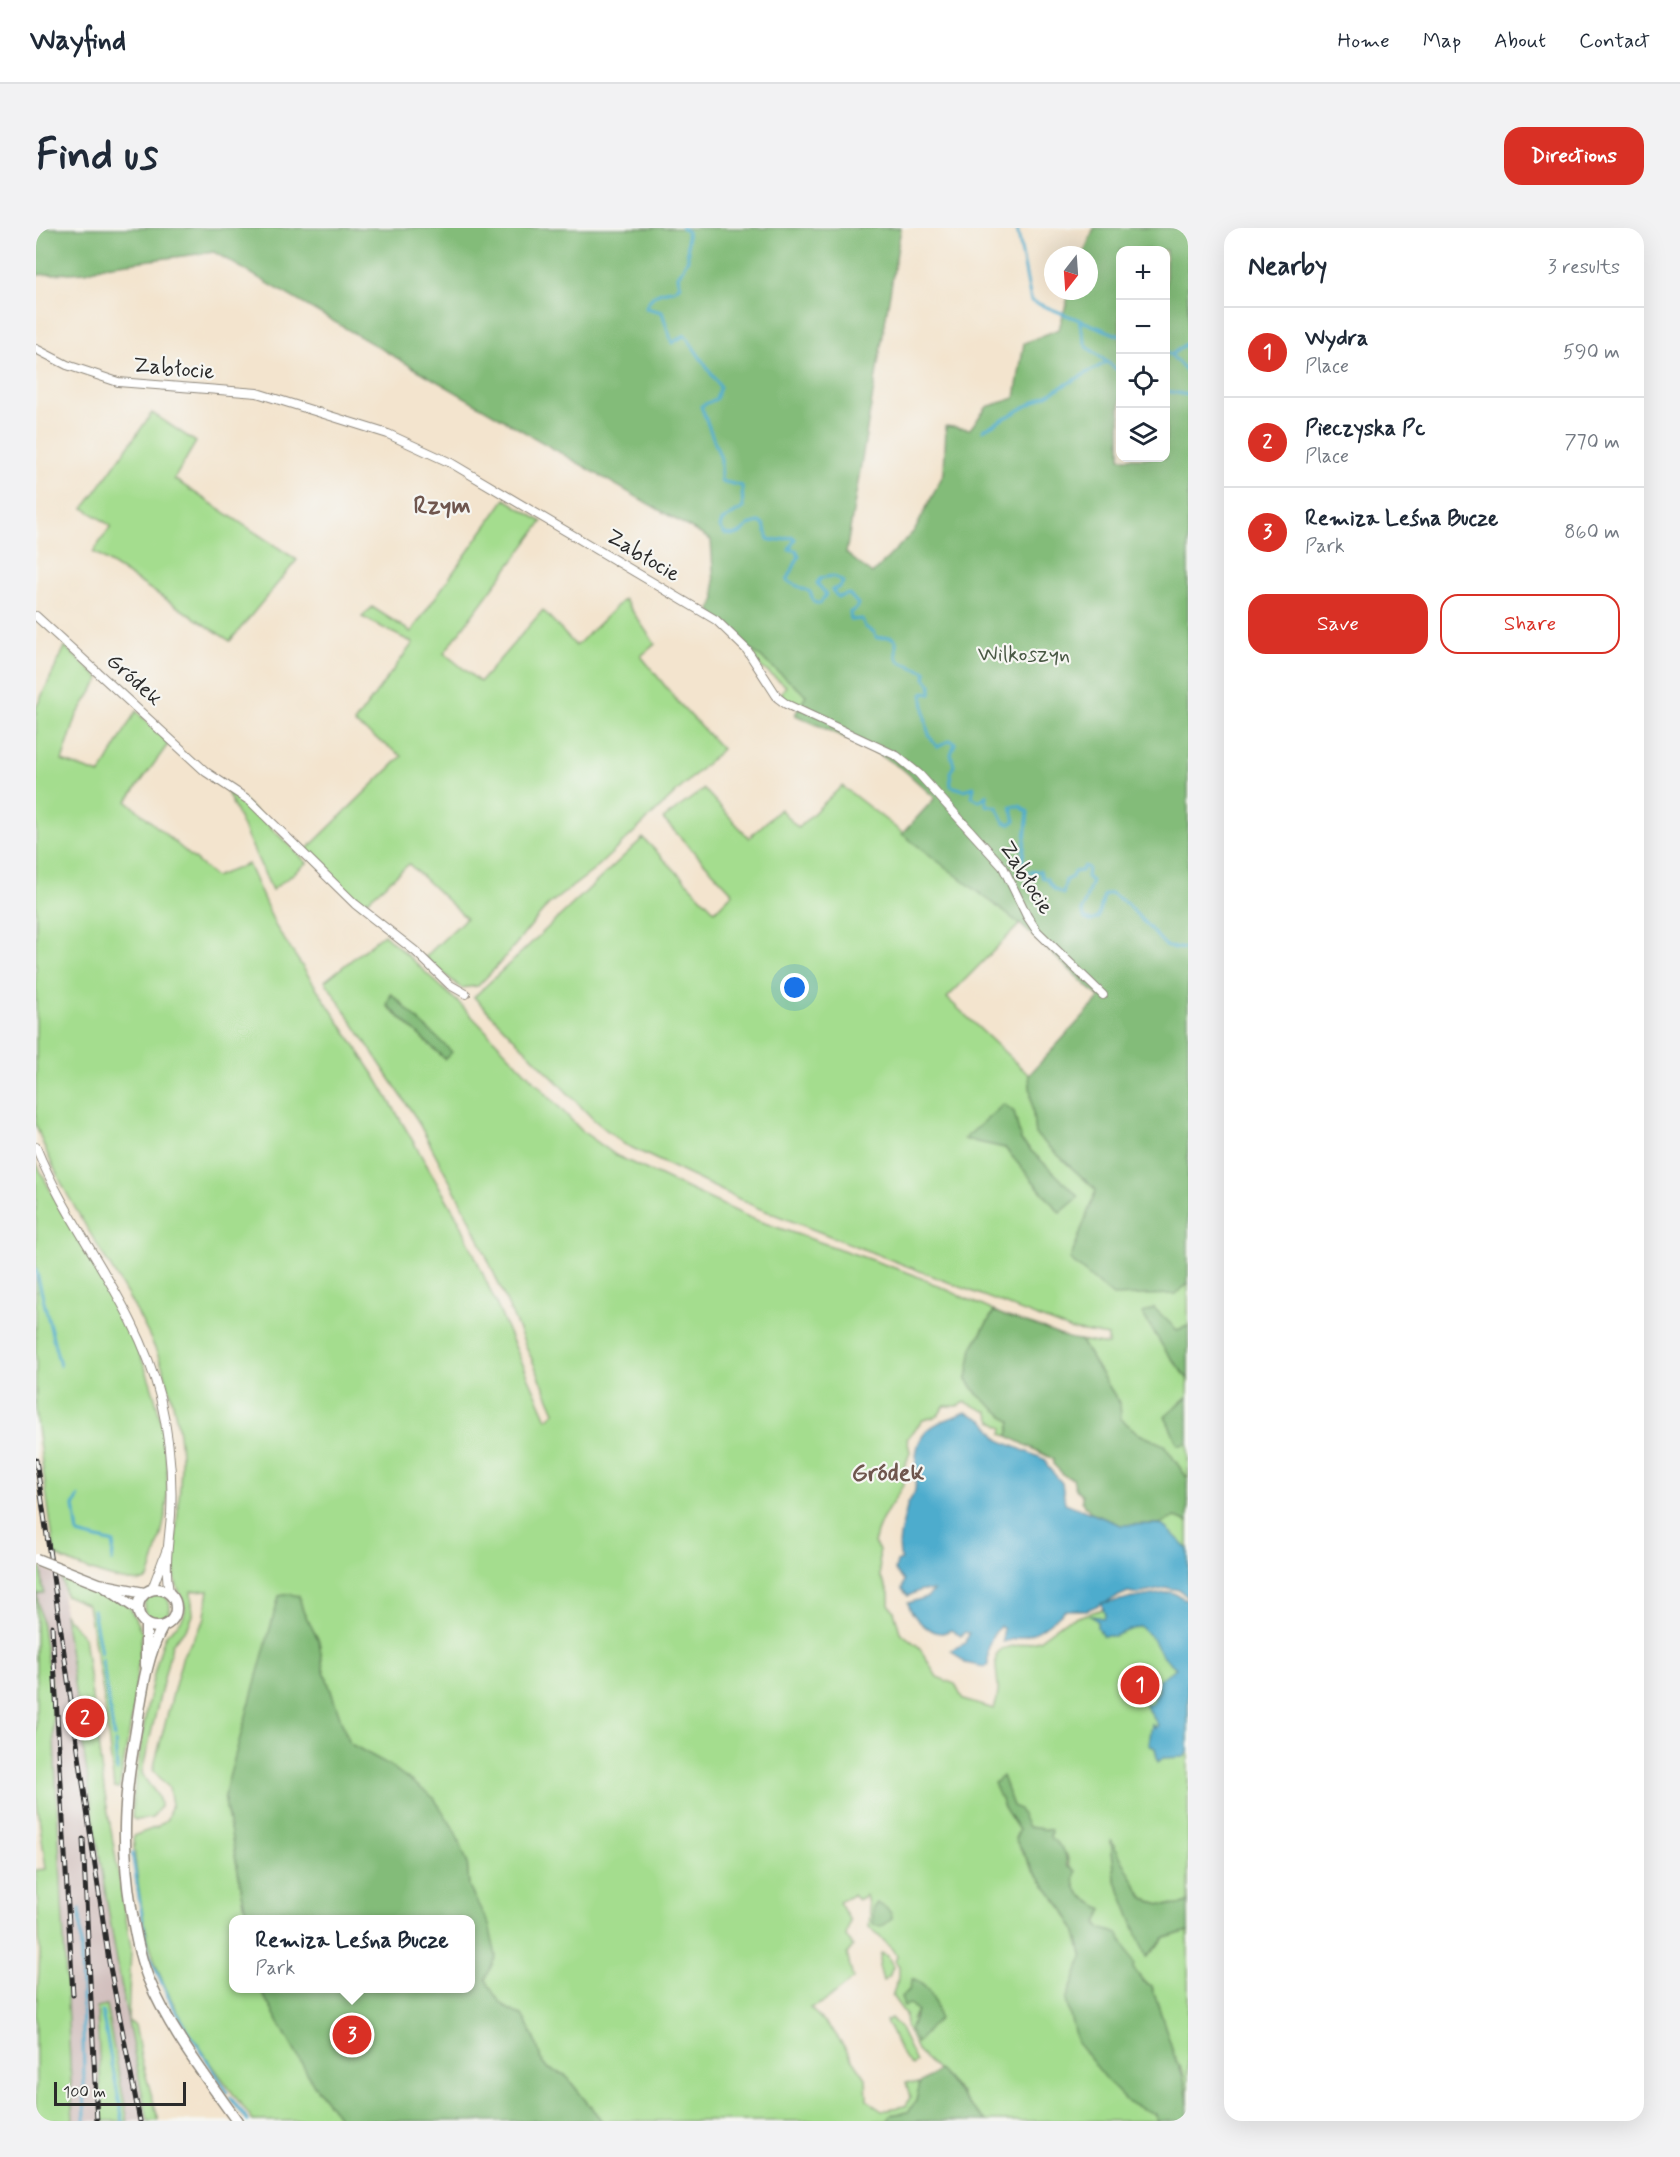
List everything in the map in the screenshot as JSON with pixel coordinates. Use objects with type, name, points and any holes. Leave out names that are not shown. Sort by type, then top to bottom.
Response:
[{"type":"street","name":"Zabłocie","points":[[36,349],[67,365],[118,382],[257,393],[398,438],[451,463],[716,620],[747,650],[777,698],[897,756],[932,786],[1003,867],[1037,931],[1102,995]]},
{"type":"street","name":"Gródek","points":[[36,616],[206,772],[250,801],[355,904],[415,951],[450,985],[466,994]]},
{"type":"street","points":[[36,1147],[60,1196],[123,1303],[154,1375],[164,1416],[170,1454],[171,1496],[167,1548],[169,1592],[174,1598],[177,1611],[169,1623],[163,1626],[146,1623]]},
{"type":"street","points":[[137,1609],[148,1591],[167,1548]]},
{"type":"street","points":[[36,1559],[99,1584],[137,1609],[146,1623],[147,1668]]},
{"type":"street","points":[[99,1584],[169,1592]]},
{"type":"street","points":[[163,1626],[147,1668],[128,1778],[123,1822],[126,1878],[136,1942],[159,2001],[237,2121]]},
{"type":"shaded area","points":[[41,1568],[61,1576],[64,1614],[80,1722],[131,2041],[148,2121],[128,2121],[106,2006],[97,2008],[102,2121],[73,2121],[51,1684],[36,1594],[44,1592]]},
{"type":"green space","name":"Wilkoszyn","points":[[36,228],[901,228],[846,553],[872,574],[915,530],[944,473],[946,426],[970,429],[987,407],[1015,398],[1024,343],[1059,329],[1067,300],[1098,300],[1098,246],[1087,246],[1094,228],[1188,228],[1188,1284],[1175,1294],[1113,1296],[1070,1260],[1096,1190],[1035,1134],[1029,1075],[1100,998],[1020,924],[902,834],[935,798],[904,770],[874,751],[795,715],[806,695],[746,645],[710,610],[715,599],[711,540],[214,252],[104,266],[86,272],[36,275]]},
{"type":"green space","points":[[152,413],[196,442],[174,479],[297,560],[230,641],[93,552],[111,526],[84,508]]},
{"type":"green space","points":[[505,499],[542,522],[444,653],[480,682],[543,610],[576,646],[624,599],[655,644],[641,656],[678,702],[722,749],[593,871],[548,905],[478,986],[461,988],[425,957],[466,918],[409,864],[361,906],[305,851],[402,756],[354,723],[413,643],[362,617],[372,607],[411,632]]},
{"type":"green space","points":[[746,645],[806,695],[799,708],[781,693],[786,686],[761,667]]},
{"type":"green space","points":[[65,647],[100,679],[77,715],[62,761],[100,774],[136,711],[169,743],[127,801],[215,877],[248,864],[276,927],[375,1076],[460,1222],[547,1419],[555,1412],[470,1219],[416,1118],[325,981],[384,934],[460,1004],[582,1131],[617,1156],[753,1219],[912,1274],[994,1311],[972,1348],[967,1379],[977,1394],[1011,1422],[1008,1436],[1002,1434],[1003,1428],[992,1421],[988,1412],[965,1402],[957,1406],[944,1406],[938,1416],[923,1420],[907,1439],[910,1452],[901,1478],[904,1483],[883,1518],[874,1543],[879,1550],[880,1576],[889,1593],[889,1604],[894,1611],[900,1632],[919,1647],[937,1677],[955,1684],[963,1700],[994,1709],[998,1694],[996,1655],[1001,1649],[1039,1640],[1065,1621],[1115,1605],[1188,1603],[1188,1901],[1172,1905],[1144,1899],[1111,1842],[1115,1878],[1147,1957],[1165,1938],[1188,1931],[1188,2105],[1183,2071],[1176,2061],[1152,1986],[1144,1982],[1100,1928],[1097,1923],[1103,1909],[1088,1902],[1074,1889],[1067,1855],[1039,1830],[1028,1827],[1013,1806],[1002,1777],[1004,1807],[1019,1830],[1015,1839],[1034,1871],[1064,1910],[1075,1929],[1083,1957],[1066,2000],[1130,2103],[1155,2114],[1157,2121],[987,2121],[966,2104],[961,2093],[918,2052],[906,2026],[905,2014],[892,1996],[899,1977],[899,1967],[895,1962],[897,1956],[893,1949],[869,1927],[870,1914],[866,1895],[858,1900],[853,1895],[839,1902],[850,1921],[846,1936],[853,1946],[847,1954],[853,1979],[824,2002],[810,2008],[834,2032],[866,2078],[867,2100],[882,2110],[906,2106],[910,2097],[906,2082],[920,2083],[916,2101],[908,2112],[890,2115],[888,2121],[602,2121],[565,2075],[549,2069],[541,2059],[535,2039],[510,2011],[475,1991],[476,1903],[469,1887],[467,1861],[389,1765],[349,1744],[323,1668],[319,1641],[303,1611],[299,1596],[224,1796],[246,1915],[229,1915],[229,1993],[262,1993],[314,2085],[342,2121],[253,2121],[194,2039],[169,1995],[151,1949],[139,1893],[133,1836],[157,1827],[167,1819],[172,1804],[169,1788],[153,1770],[183,1655],[204,1621],[209,1590],[191,1591],[193,1615],[189,1625],[172,1644],[142,1772],[156,1793],[160,1807],[152,1818],[136,1820],[132,1818],[133,1800],[153,1678],[164,1639],[179,1624],[185,1611],[175,1577],[181,1459],[174,1406],[157,1353],[143,1324],[62,1184],[36,1125],[36,708]],"holes":[[[391,994],[401,1002],[445,1059],[387,1006]],[[909,1990],[929,2026],[912,2019],[917,2011],[901,1998]]]},
{"type":"green space","points":[[842,786],[1020,924],[947,998],[1029,1075],[1035,1134],[1096,1190],[1175,1294],[1188,1284],[1188,1326],[1177,1330],[1154,1308],[1165,1350],[1188,1379],[1188,1396],[1165,1416],[1178,1445],[1188,1444],[1188,1479],[1164,1445],[1139,1434],[1121,1419],[1120,1404],[1080,1340],[1108,1345],[1108,1336],[1071,1330],[758,1208],[624,1144],[594,1120],[474,997],[643,838],[715,911],[733,893],[663,819],[704,789],[749,838],[780,809],[798,828]],"holes":[[[1014,1112],[1021,1141],[1078,1197],[1060,1213],[1005,1148],[964,1139]]]},
{"type":"green space","points":[[227,792],[241,798],[307,863],[272,890]]},
{"type":"green space","points":[[391,994],[452,1052],[445,1059],[387,1005]]},
{"type":"green space","points":[[1004,1104],[1014,1112],[1021,1141],[1079,1197],[1060,1213],[1005,1148],[964,1139]]},
{"type":"green space","points":[[36,1162],[125,1322],[143,1362],[157,1404],[165,1450],[167,1500],[162,1530],[148,1579],[129,1581],[116,1578],[55,1555],[36,1420]]},
{"type":"green space","points":[[1154,1308],[1177,1330],[1188,1326],[1188,1379],[1165,1350],[1142,1313]]},
{"type":"green space","points":[[994,1311],[1061,1336],[1080,1340],[1120,1404],[1121,1419],[1139,1434],[1164,1445],[1188,1479],[1188,1522],[1176,1517],[1159,1524],[1121,1525],[1091,1513],[1082,1501],[1082,1495],[1076,1489],[1073,1479],[1065,1476],[1053,1464],[1053,1459],[1008,1436],[1011,1422],[977,1394],[967,1379],[972,1348]]},
{"type":"green space","points":[[1188,1396],[1188,1444],[1178,1445],[1165,1416]]},
{"type":"green space","points":[[1176,1517],[1188,1522],[1188,1573],[1152,1525]]},
{"type":"green space","points":[[36,1566],[41,1568],[44,1593],[37,1594],[51,1684],[73,2121],[36,2121],[36,2013],[40,1954],[36,1870],[46,1869],[36,1794]]},
{"type":"green space","points":[[61,1576],[125,1603],[130,1608],[142,1633],[132,1717],[119,1789],[114,1788],[103,1692],[88,1605],[65,1595]]},
{"type":"green space","points":[[157,1594],[166,1598],[170,1607],[166,1616],[157,1620],[148,1616],[144,1607],[148,1598]]},
{"type":"green space","points":[[289,1594],[299,1596],[303,1611],[319,1641],[323,1668],[349,1743],[389,1765],[434,1798],[454,1829],[467,1861],[469,1887],[489,1925],[496,1956],[486,1979],[492,1991],[509,2010],[522,2015],[535,2039],[541,2059],[549,2069],[565,2075],[602,2121],[342,2121],[314,2085],[262,1993],[475,1993],[475,1915],[246,1915],[224,1796],[279,1596]]},
{"type":"green space","points":[[64,1614],[84,1637],[104,1789],[131,1948],[128,2021],[135,2025],[142,2062],[159,2121],[148,2121],[135,2058],[123,1995]]},
{"type":"green space","points":[[1002,1776],[1013,1806],[1019,1809],[1028,1827],[1051,1830],[1050,1837],[1064,1852],[1067,1866],[1076,1871],[1074,1878],[1077,1890],[1085,1899],[1103,1909],[1097,1923],[1100,1928],[1119,1934],[1134,1964],[1133,1968],[1144,1982],[1152,1986],[1185,2082],[1188,2121],[1157,2121],[1155,2114],[1129,2103],[1077,2043],[1066,2000],[1083,1957],[1075,1929],[1064,1910],[1034,1871],[1015,1839],[1019,1830],[1004,1807],[994,1783]]},
{"type":"green space","points":[[1111,1840],[1144,1899],[1172,1905],[1188,1901],[1188,1931],[1165,1938],[1146,1957],[1115,1878]]},
{"type":"green space","points":[[877,1903],[888,1909],[892,1916],[892,1919],[881,1927],[873,1925],[873,1908]]},
{"type":"green space","points":[[881,1953],[888,1956],[893,1967],[889,1977],[883,1981],[879,1966]]},
{"type":"green space","points":[[912,1979],[928,1990],[936,2006],[939,2019],[916,2042],[910,2030],[917,2011],[910,2004],[904,2006],[901,1998],[909,1990]]},
{"type":"green space","points":[[106,2006],[128,2121],[102,2121],[97,2008]]},
{"type":"green space","points":[[891,2018],[899,2027],[916,2062],[912,2066],[903,2056],[886,2021]]},
{"type":"green space","points":[[939,2070],[987,2121],[888,2121],[890,2115],[908,2112],[916,2101],[920,2083]]},
{"type":"water","points":[[966,1412],[985,1421],[999,1440],[1046,1460],[1047,1466],[1062,1483],[1065,1503],[1121,1525],[1159,1524],[1168,1529],[1188,1549],[1188,1597],[1179,1590],[1168,1588],[1138,1594],[1128,1592],[1087,1610],[1065,1610],[1037,1632],[1003,1642],[1003,1627],[1000,1626],[989,1644],[988,1665],[985,1667],[965,1663],[951,1650],[966,1643],[969,1633],[965,1632],[961,1636],[951,1630],[936,1632],[921,1623],[908,1603],[927,1597],[934,1591],[921,1590],[908,1596],[902,1589],[904,1581],[895,1570],[897,1562],[901,1560],[899,1546],[902,1527],[915,1490],[916,1453],[921,1439],[933,1426]]},
{"type":"water","points":[[1171,1592],[1188,1600],[1188,1752],[1184,1757],[1163,1758],[1158,1762],[1155,1748],[1149,1745],[1152,1724],[1155,1728],[1158,1725],[1145,1704],[1151,1704],[1159,1690],[1158,1680],[1176,1668],[1162,1655],[1153,1639],[1140,1626],[1114,1636],[1103,1636],[1097,1627],[1097,1621],[1091,1616],[1103,1618],[1105,1614],[1101,1603]]},
{"type":"waterway","points":[[682,228],[687,231],[688,259],[678,276],[680,285],[674,290],[657,294],[646,308],[662,312],[672,343],[685,335],[720,387],[716,399],[701,406],[721,459],[721,481],[742,486],[743,508],[722,521],[720,527],[725,534],[735,535],[741,533],[748,525],[759,522],[764,525],[768,539],[776,541],[793,537],[795,539],[789,550],[796,550],[799,556],[787,581],[810,592],[814,602],[820,604],[826,594],[817,583],[821,578],[832,577],[840,580],[843,582],[840,587],[832,590],[838,597],[849,594],[858,604],[856,609],[850,612],[851,620],[862,619],[865,627],[874,632],[877,638],[891,637],[896,641],[896,656],[900,662],[926,672],[925,678],[931,685],[931,694],[925,692],[922,694],[927,729],[938,747],[950,740],[955,743],[951,754],[954,766],[950,772],[951,786],[964,790],[974,787],[972,797],[980,801],[987,795],[986,805],[997,807],[1004,822],[1010,824],[1015,821],[1011,806],[1020,806],[1028,812],[1021,875],[1024,877],[1027,872],[1040,871],[1042,877],[1063,894],[1066,880],[1072,877],[1074,872],[1081,871],[1084,866],[1088,868],[1087,877],[1092,881],[1082,911],[1085,919],[1091,921],[1098,918],[1104,895],[1111,893],[1127,904],[1167,947],[1188,949]]},
{"type":"waterway","points":[[1017,228],[1031,301],[1116,334]]},
{"type":"waterway","points":[[1079,320],[1086,346],[1116,369]]},
{"type":"waterway","points":[[1168,354],[1171,355],[1188,342]]},
{"type":"waterway","points":[[1171,355],[1188,373]]},
{"type":"waterway","points":[[983,430],[1107,362]]},
{"type":"waterway","points":[[1170,392],[1188,395]]},
{"type":"waterway","points":[[36,1270],[60,1366]]},
{"type":"waterway","points":[[79,1496],[74,1506],[78,1534],[114,1543],[112,1561]]},
{"type":"waterway","points":[[93,1610],[101,1653]]},
{"type":"waterway","points":[[102,1659],[114,1737]]},
{"type":"waterway","points":[[115,1742],[117,1771]]},
{"type":"waterway","points":[[132,1853],[148,1953],[172,2005],[227,2092]]},
{"type":"waterway","points":[[80,1909],[85,2120]]},
{"type":"waterway","points":[[102,2012],[123,2121]]},
{"type":"waterway","points":[[230,2097],[248,2121]]},
{"type":"railway","points":[[36,1460],[109,1962],[140,2121]]},
{"type":"railway","points":[[52,1626],[73,1995]]},
{"type":"railway","points":[[83,1839],[97,2121]]},
{"type":"place","name":"Wydra","points":[[1140,1685]]},
{"type":"place","name":"Pieczyska Pc","points":[[85,1718]]},
{"type":"place","name":"Remiza Leśna Bucze","points":[[352,2035]]},
{"type":"district","name":"Rzym","points":[[442,506]]},
{"type":"district","name":"Gródek","points":[[888,1473]]}]
